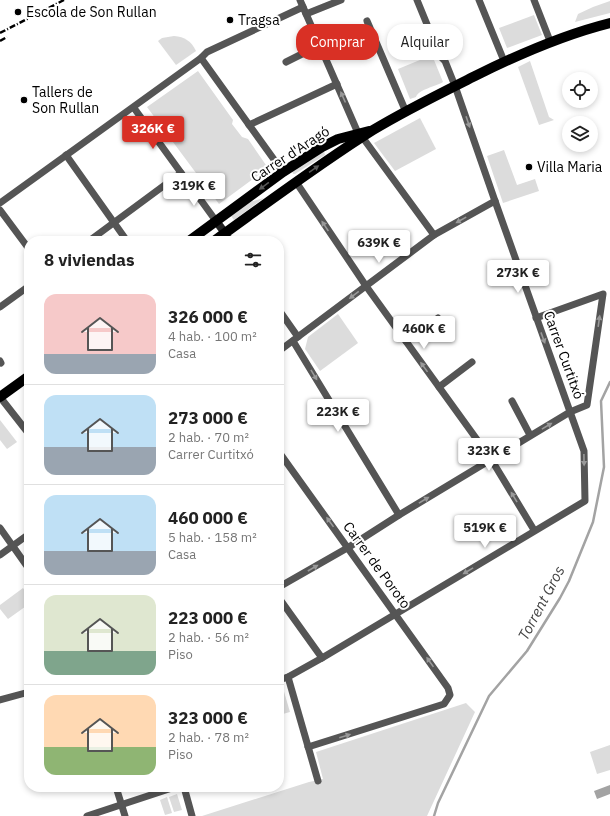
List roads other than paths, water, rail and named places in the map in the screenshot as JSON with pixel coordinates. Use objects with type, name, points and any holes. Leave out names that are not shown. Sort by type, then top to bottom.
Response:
[{"type":"main road","name":"Carrer d'Aragó","points":[[196,236],[280,174],[327,144],[338,139],[360,135],[373,130],[455,86],[550,41],[610,23]]},
{"type":"main road","name":"Carrer d'Aragó","points":[[229,236],[296,182],[346,148],[360,135]]},
{"type":"main road","points":[[280,174],[296,182]]},
{"type":"main road","points":[[0,397],[24,380]]},
{"type":"street","points":[[306,14],[342,0]]},
{"type":"street","name":"Carrer Curtitxó","points":[[417,0],[440,56],[445,60],[455,86],[584,451],[585,501],[534,530]]},
{"type":"street","points":[[479,0],[504,62]]},
{"type":"street","points":[[534,0],[550,41]]},
{"type":"street","points":[[0,203],[134,108],[201,58],[206,52],[302,3],[311,24]]},
{"type":"street","points":[[367,21],[406,112]]},
{"type":"street","points":[[286,62],[296,57]]},
{"type":"street","points":[[201,58],[249,125],[280,174]]},
{"type":"street","points":[[327,60],[360,135],[434,235]]},
{"type":"street","points":[[249,125],[337,84]]},
{"type":"street","points":[[134,108],[227,236]]},
{"type":"street","points":[[66,155],[123,236]]},
{"type":"street","points":[[97,236],[182,173]]},
{"type":"street","points":[[284,678],[322,658],[534,530],[491,459],[366,286],[296,182]]},
{"type":"street","points":[[284,347],[434,235],[495,202]]},
{"type":"street","points":[[0,210],[24,242]]},
{"type":"street","points":[[0,307],[24,290]]},
{"type":"street","points":[[284,584],[349,547],[400,514],[570,412],[587,405],[604,294],[536,318]]},
{"type":"street","points":[[406,342],[438,318]]},
{"type":"street","points":[[284,319],[400,514]]},
{"type":"street","points":[[439,386],[472,362]]},
{"type":"street","points":[[0,397],[24,428]]},
{"type":"street","points":[[512,401],[530,436]]},
{"type":"street","name":"Carrer de Poroto","points":[[284,459],[349,547],[448,688],[450,696],[444,704],[308,748]]},
{"type":"street","points":[[0,528],[24,562]]},
{"type":"street","points":[[0,555],[24,538]]},
{"type":"street","points":[[284,605],[322,658]]},
{"type":"street","points":[[288,677],[318,781]]},
{"type":"street","points":[[0,700],[24,693]]},
{"type":"street","points":[[118,792],[125,816]]},
{"type":"street","points":[[88,816],[160,792]]},
{"type":"street","points":[[185,792],[192,816]]},
{"type":"waterway","name":"Torrent Gros","points":[[434,816],[438,803],[489,696],[527,651],[560,598],[569,581],[593,522],[604,467],[601,401],[610,382]]},
{"type":"railway","points":[[0,33],[64,0]]},
{"type":"railway","points":[[0,41],[7,37]]},
{"type":"place","name":"Escola de Son Rullan","points":[[18,12]]},
{"type":"place","name":"Tragsa","points":[[230,20]]},
{"type":"place","name":"Tallers de Son Rullan","points":[[24,100]]},
{"type":"place","name":"Villa Maria","points":[[529,167]]}]
